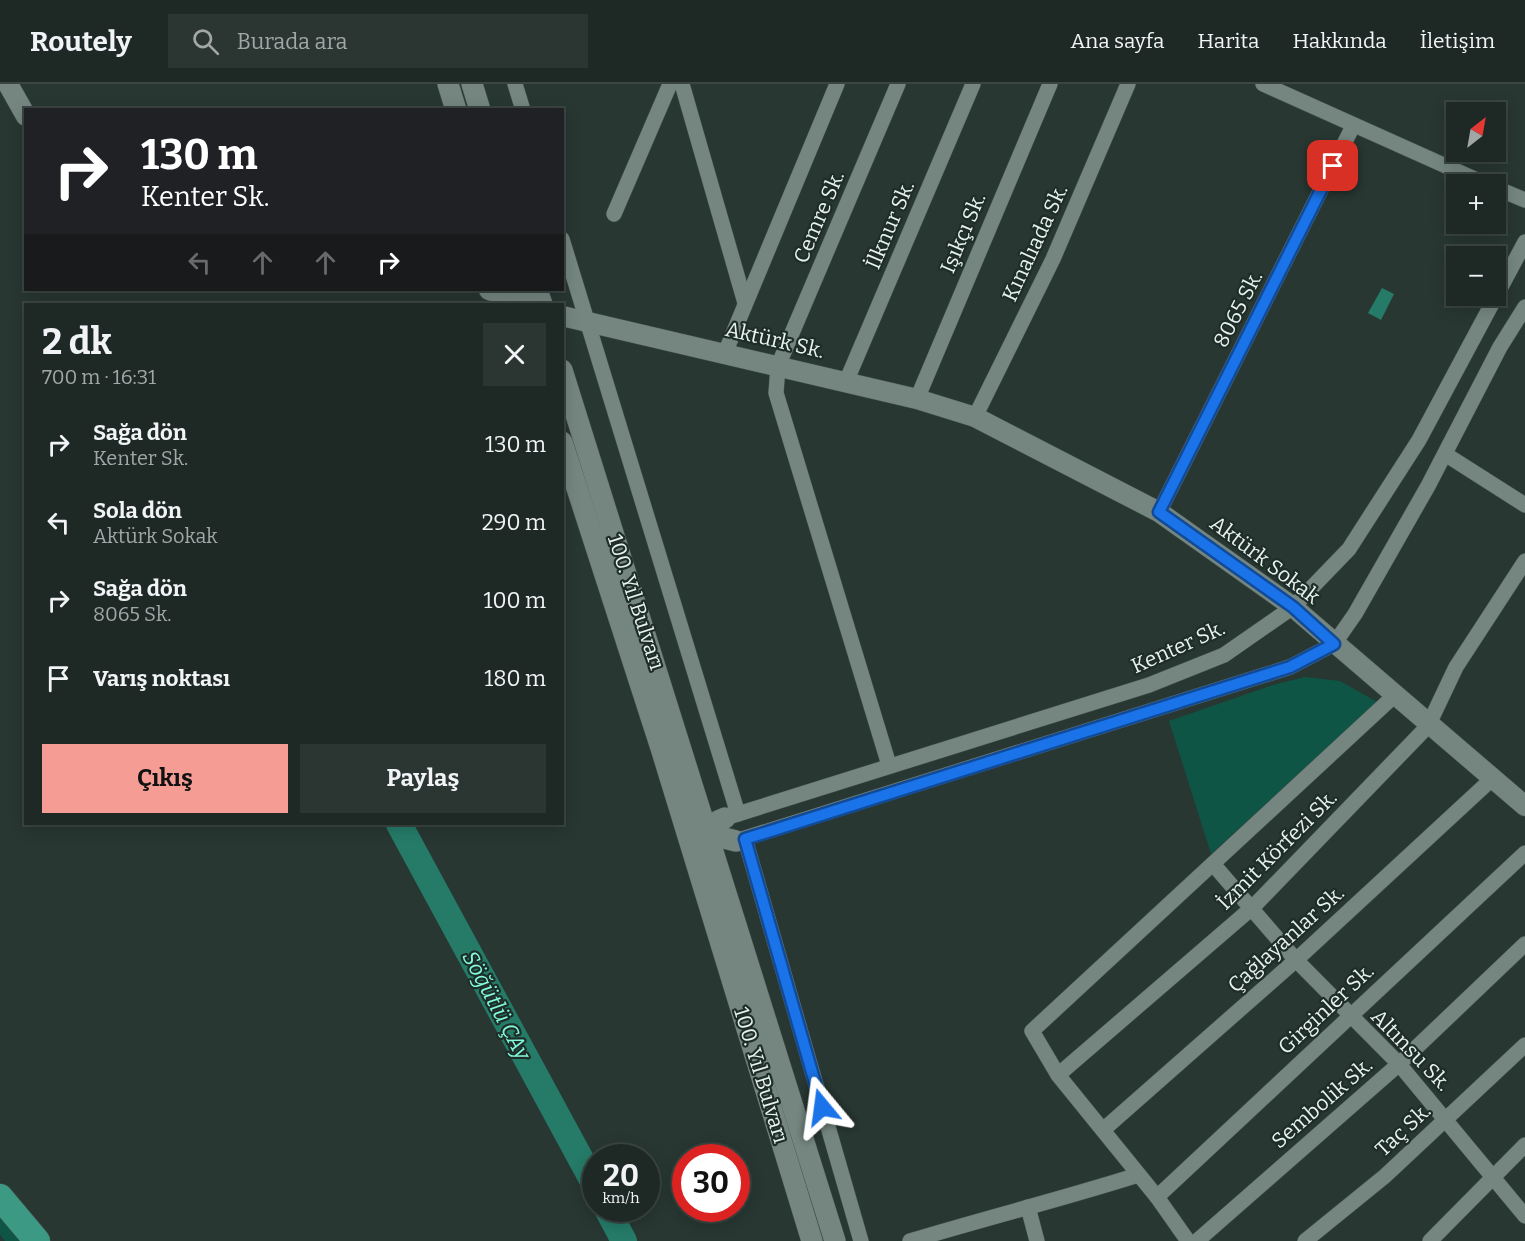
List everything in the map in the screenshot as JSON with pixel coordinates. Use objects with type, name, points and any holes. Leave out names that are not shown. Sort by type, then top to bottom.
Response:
[{"type":"highway","points":[[0,1197],[37,1241]]},
{"type":"main road","points":[[448,84],[455,108]]},
{"type":"main road","points":[[472,84],[479,108]]},
{"type":"main road","name":"100. Yıl Bulvarı","points":[[564,377],[698,837],[812,1241]]},
{"type":"main road","name":"100. Yıl Bulvarı","points":[[564,448],[835,1241]]},
{"type":"main road","points":[[698,837],[718,820],[732,816]]},
{"type":"main road","points":[[698,837],[740,840]]},
{"type":"street","points":[[8,84],[24,112]]},
{"type":"street","points":[[515,84],[522,108]]},
{"type":"street","points":[[614,214],[670,84]]},
{"type":"street","points":[[682,84],[746,303]]},
{"type":"street","points":[[725,353],[837,84]]},
{"type":"street","name":"Cemre Sk.","points":[[778,366],[898,84]]},
{"type":"street","name":"İlknur Sk.","points":[[846,381],[973,84]]},
{"type":"street","name":"Işıkçı Sk.","points":[[917,399],[1050,84]]},
{"type":"street","name":"Kınalıada Sk.","points":[[975,417],[1053,259],[1128,84]]},
{"type":"street","points":[[1263,84],[1463,174]]},
{"type":"street","name":"8065 Sk.","points":[[1159,512],[1353,126]]},
{"type":"street","points":[[1506,192],[1525,200]]},
{"type":"street","name":"Kenter Sk.","points":[[732,816],[1149,685],[1224,655],[1293,607],[1349,549],[1419,440],[1525,242]]},
{"type":"street","points":[[564,246],[732,816]]},
{"type":"street","points":[[493,291],[537,303]]},
{"type":"street","points":[[861,1241],[740,840],[1290,667],[1334,644],[1355,614],[1445,454],[1500,347],[1525,307]]},
{"type":"street","name":"Aktürk Sk.","points":[[564,317],[588,324],[846,381],[975,417]]},
{"type":"street","points":[[778,366],[776,393],[889,765]]},
{"type":"street","name":"Aktürk Sokak","points":[[975,417],[1159,512],[1293,607],[1428,726],[1494,777],[1525,806]]},
{"type":"street","points":[[1445,454],[1525,505]]},
{"type":"street","name":"İzmit Körfezi Sk.","points":[[1058,1075],[1253,907],[1428,726],[1456,667],[1525,561]]},
{"type":"street","points":[[1188,1241],[1157,1197],[1058,1075],[1032,1031],[1395,695]]},
{"type":"street","name":"Çağlayanlar Sk.","points":[[1103,1130],[1296,960],[1494,777]]},
{"type":"street","name":"Girginler Sk.","points":[[1157,1197],[1349,1015],[1525,853]]},
{"type":"street","name":"Altınsu Sk.","points":[[1213,864],[1253,907],[1296,960],[1399,1064],[1447,1118],[1525,1216]]},
{"type":"street","name":"Sembolik Sk.","points":[[1197,1241],[1399,1064],[1525,944]]},
{"type":"street","name":"Taç Sk.","points":[[1305,1241],[1385,1176],[1525,1045]]},
{"type":"street","points":[[1430,1241],[1525,1145]]},
{"type":"street","points":[[910,1241],[1028,1207],[1055,1202],[1138,1175]]},
{"type":"street","points":[[1028,1207],[1037,1241]]},
{"type":"shaded area","points":[[1382,288],[1394,294],[1381,320],[1368,313]]},
{"type":"shaded area","points":[[1305,677],[1340,681],[1377,702],[1211,854],[1169,721],[1273,685]]},
{"type":"shaded area","points":[[0,1212],[25,1241],[5,1241],[0,1235]]},
{"type":"waterway","name":"Söğütlü ÇAy","points":[[400,825],[582,1161]]},
{"type":"waterway","name":"Söğütlü ÇAy","points":[[614,1222],[624,1241]]},
{"type":"route","points":[[822,1107],[745,839],[1290,667],[1334,644],[1293,607],[1159,512],[1333,166]]}]
